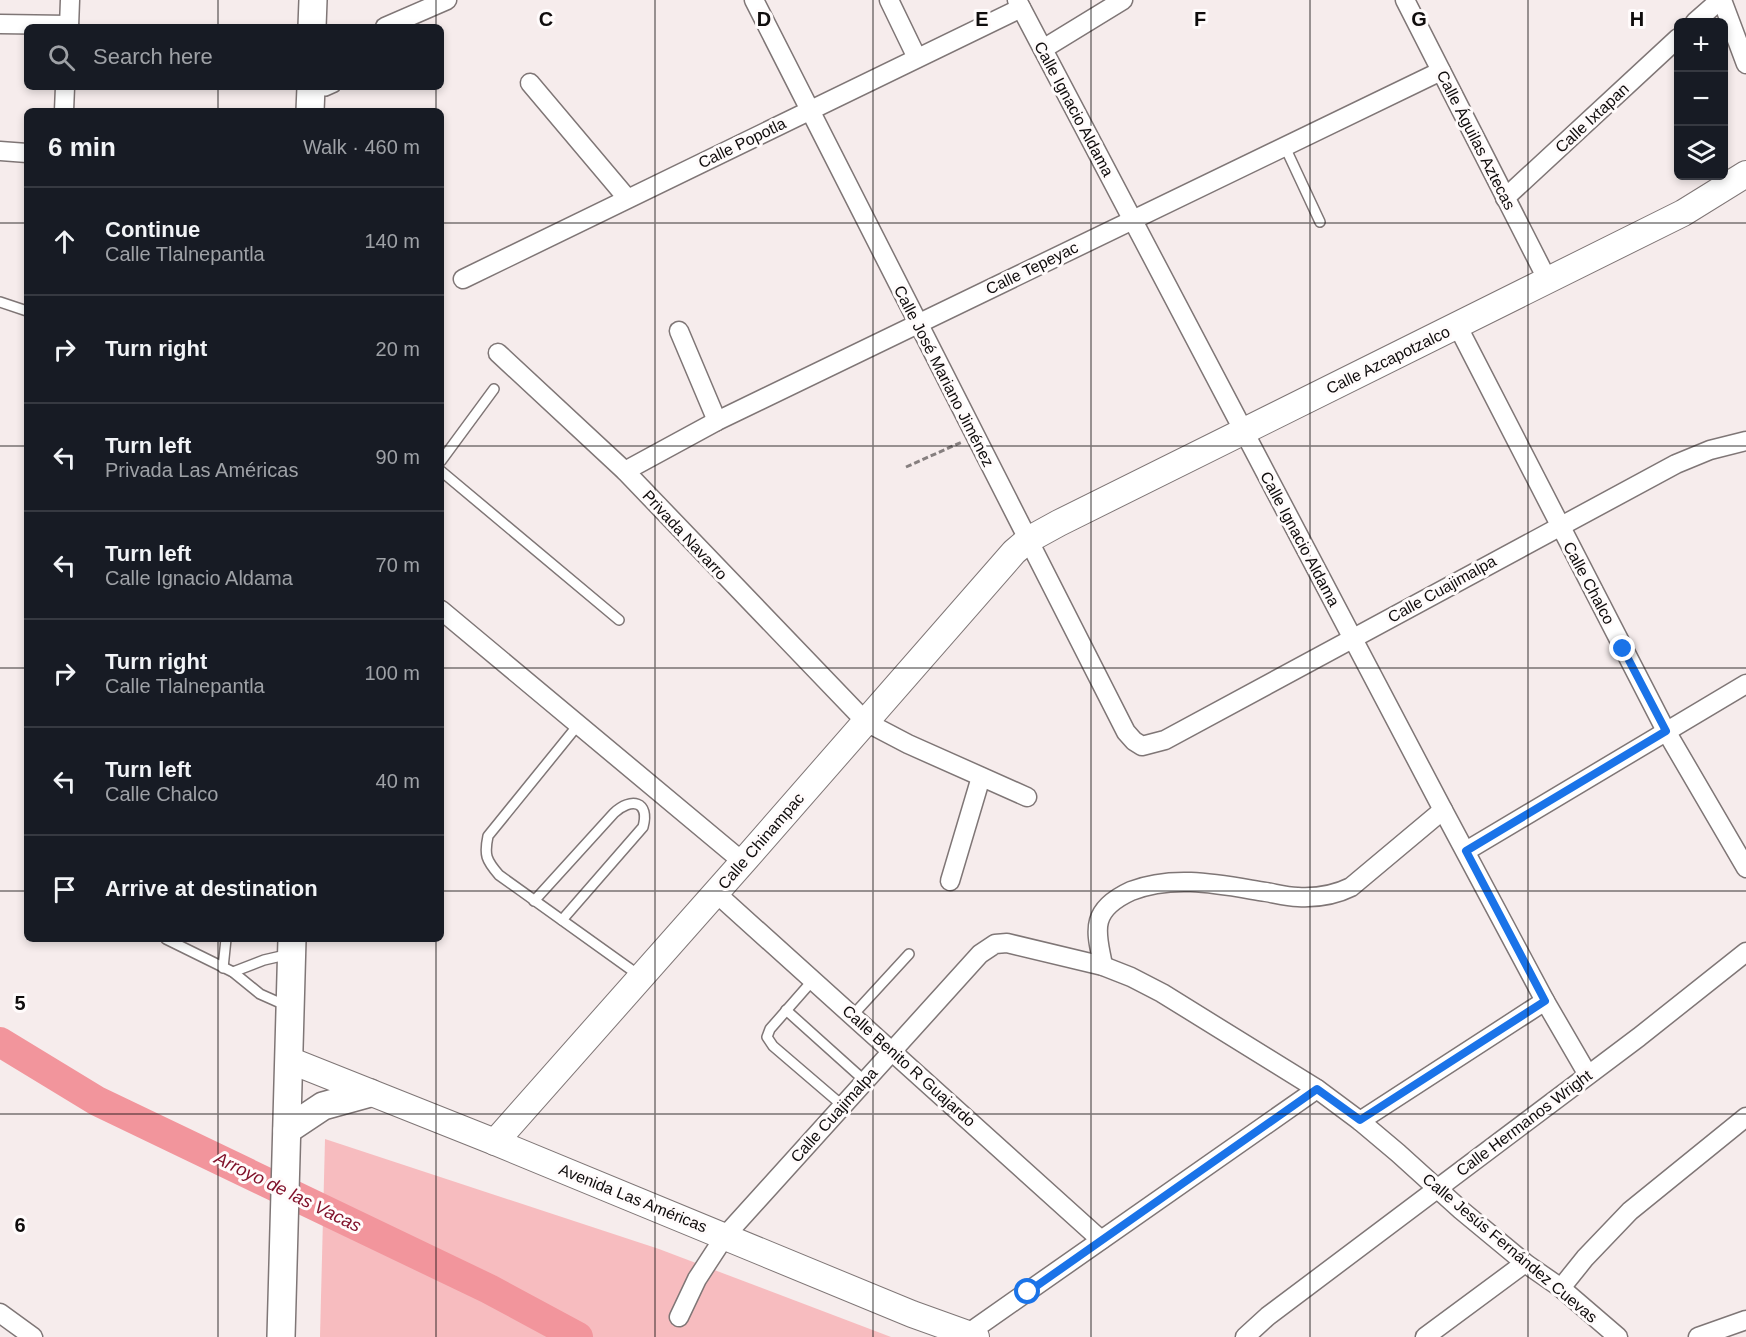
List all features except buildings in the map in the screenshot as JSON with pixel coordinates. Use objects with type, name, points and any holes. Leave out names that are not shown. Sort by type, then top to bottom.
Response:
[{"type":"main road","points":[[312,24],[313,0]]},
{"type":"main road","points":[[281,1337],[291,946]]},
{"type":"main road","points":[[287,1130],[323,1106],[370,1093]]},
{"type":"street","points":[[69,24],[70,0]]},
{"type":"street","points":[[392,24],[447,0]]},
{"type":"street","name":"Calle José Mariano Jiménez","points":[[753,0],[1126,732],[1142,746]]},
{"type":"street","points":[[889,0],[917,58]]},
{"type":"street","points":[[1044,50],[1123,0]]},
{"type":"street","points":[[1700,18],[1721,0],[1746,64]]},
{"type":"street","name":"Calle Águilas Aztecas","points":[[1408,2],[1548,281]]},
{"type":"street","name":"Calle Popotla","points":[[463,279],[917,58],[1019,4]]},
{"type":"street","name":"Calle Ignacio Aldama","points":[[1019,4],[1443,810],[1545,1001],[1588,1075]]},
{"type":"street","points":[[0,24],[24,25]]},
{"type":"street","name":"Calle Ixtapan","points":[[1505,198],[1674,42]]},
{"type":"street","name":"Calle Tepeyac","points":[[625,471],[717,421],[1441,71]]},
{"type":"street","points":[[530,83],[627,198]]},
{"type":"street","points":[[64,108],[66,90]]},
{"type":"street","points":[[0,151],[24,153]]},
{"type":"street","name":"Calle Azcapotzalco","points":[[1028,540],[1683,213],[1746,174]]},
{"type":"street","name":"Calle Chalco","points":[[1457,325],[1666,731],[1746,868]]},
{"type":"street","points":[[679,331],[717,421]]},
{"type":"street","name":"Privada Navarro","points":[[498,353],[625,471],[866,722]]},
{"type":"street","name":"Calle Cuajimalpa","points":[[1142,746],[1165,740],[1676,464],[1710,450],[1746,441]]},
{"type":"street","name":"Calle Chinampac","points":[[495,1142],[1014,552],[1028,540]]},
{"type":"street","points":[[444,612],[743,862]]},
{"type":"street","points":[[1466,851],[1746,684]]},
{"type":"street","points":[[866,722],[1028,797]]},
{"type":"street","points":[[950,881],[981,777]]},
{"type":"street","points":[[1103,966],[1098,933],[1099,920],[1106,908],[1118,896],[1153,883],[1172,882],[1208,883],[1295,897],[1336,894],[1351,887],[1443,810]]},
{"type":"street","name":"Calle Benito R Guajardo","points":[[716,892],[1101,1240]]},
{"type":"street","name":"Calle Jesús Fernández Cuevas","points":[[995,944],[1007,943],[1103,966],[1131,977],[1162,993],[1317,1089],[1360,1120],[1524,1263],[1561,1288],[1618,1337]]},
{"type":"street","name":"Calle Cuajimalpa","points":[[679,1317],[701,1271],[725,1236],[980,954],[995,944]]},
{"type":"street","name":"Calle Hermanos Wright","points":[[1245,1337],[1268,1316],[1588,1075],[1746,952]]},
{"type":"street","points":[[1360,1120],[1545,1001]]},
{"type":"street","name":"Avenida Las Américas","points":[[289,1060],[971,1336]]},
{"type":"street","points":[[971,1336],[1101,1240],[1317,1089]]},
{"type":"street","points":[[1561,1288],[1585,1258],[1630,1211],[1746,1118]]},
{"type":"street","points":[[1425,1337],[1524,1263]]},
{"type":"street","points":[[0,1313],[33,1337]]},
{"type":"street","points":[[1698,1337],[1746,1320]]},
{"type":"lane","points":[[1285,147],[1320,222]]},
{"type":"lane","points":[[0,302],[24,310]]},
{"type":"lane","points":[[444,457],[494,389]]},
{"type":"lane","points":[[444,474],[619,620]]},
{"type":"lane","points":[[578,724],[488,836],[485,851],[489,863],[499,876],[641,977]]},
{"type":"lane","points":[[534,901],[614,813],[622,806],[637,803],[644,810],[646,818],[643,827],[561,920]]},
{"type":"lane","points":[[177,942],[228,970],[260,994],[290,1008]]},
{"type":"lane","points":[[226,942],[228,970]]},
{"type":"lane","points":[[228,970],[264,960],[291,946]]},
{"type":"lane","points":[[852,1016],[909,954]]},
{"type":"lane","points":[[813,980],[767,1033],[770,1042],[843,1106]]},
{"type":"lane","points":[[786,1010],[865,1081]]},
{"type":"path","points":[[906,467],[974,436]]},
{"type":"shaded area","points":[[325,1139],[659,1249],[891,1337],[320,1337]]},
{"type":"waterway","name":"Arroyo de las Vacas","points":[[0,1042],[97,1101],[489,1289],[578,1337]]},
{"type":"route","points":[[1028,1292],[1317,1089],[1360,1120],[1545,1001],[1466,851],[1666,731],[1623,649]]}]
